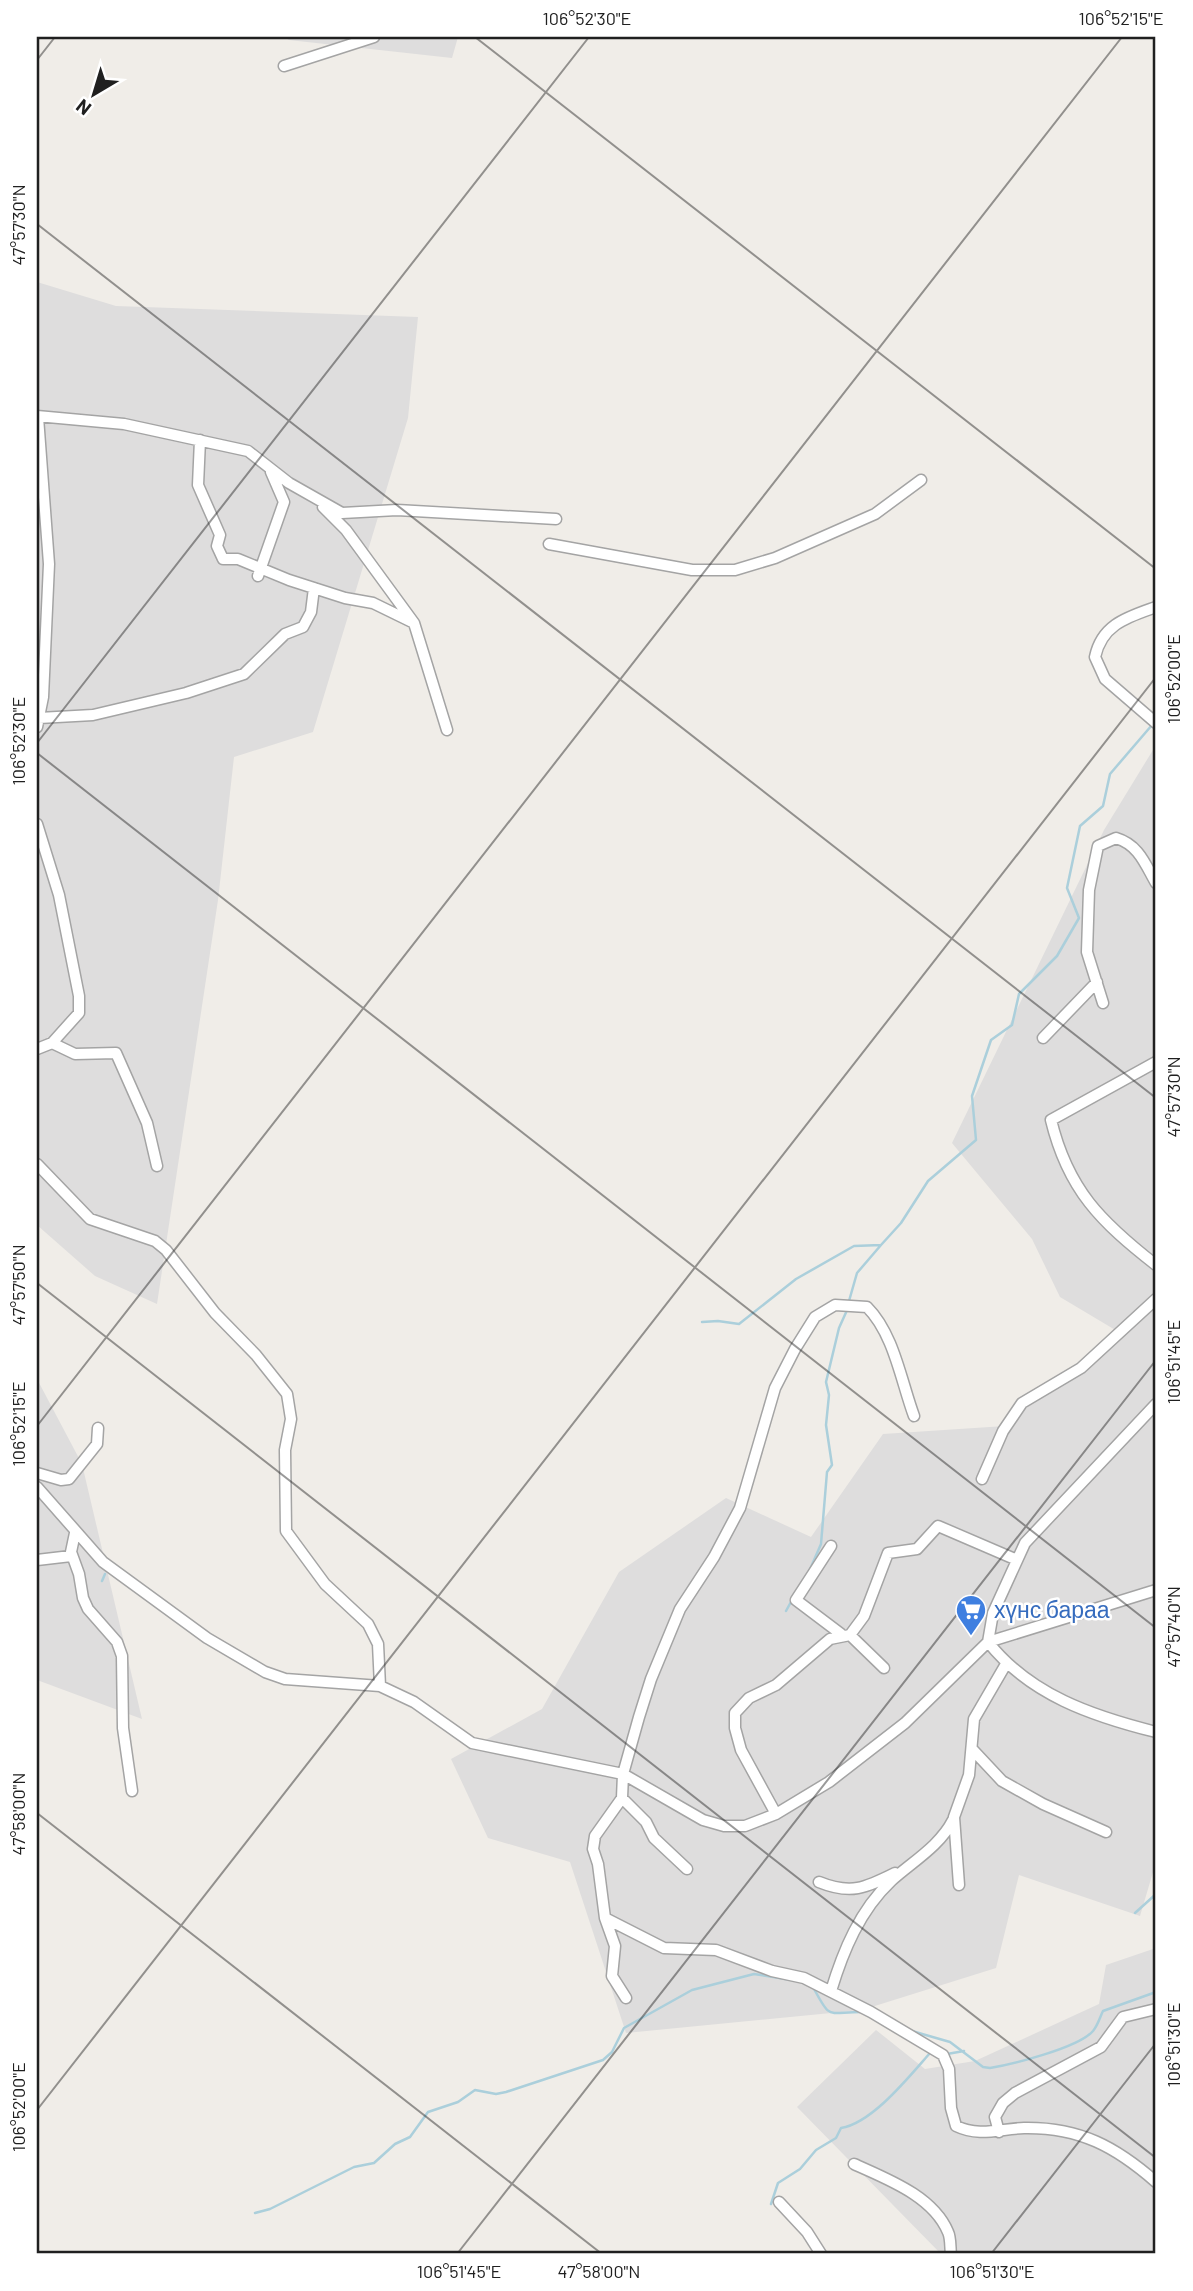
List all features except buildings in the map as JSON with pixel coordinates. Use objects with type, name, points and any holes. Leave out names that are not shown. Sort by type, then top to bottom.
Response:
[{"type":"street","points":[[284,66],[374,37]]},
{"type":"street","points":[[314,588],[310,612],[303,627],[285,634],[244,674],[186,693],[93,715],[38,723],[49,564],[40,485],[38,416],[124,424],[248,452],[315,499],[342,513],[397,510],[556,519]]},
{"type":"street","points":[[200,440],[198,485],[220,535],[217,546],[223,559],[238,559],[260,573],[373,603],[414,623]]},
{"type":"street","points":[[260,573],[284,502],[270,469]]},
{"type":"street","points":[[549,544],[692,570],[735,570],[775,558],[876,514],[922,481]]},
{"type":"street","points":[[315,499],[346,530],[414,623],[447,730]]},
{"type":"street","points":[[1152,719],[1105,680],[1098,669],[1096,657],[1102,637],[1113,626],[1156,607]]},
{"type":"street","points":[[37,824],[59,895],[79,996],[79,1013],[52,1043],[37,1049]]},
{"type":"street","points":[[1103,1003],[1087,952],[1089,890],[1098,846],[1116,838],[1128,841],[1138,850],[1156,883]]},
{"type":"street","points":[[1043,1038],[1097,982]]},
{"type":"street","points":[[52,1043],[75,1054],[116,1053],[147,1123],[157,1166]]},
{"type":"street","points":[[1156,1062],[1051,1120],[1068,1173],[1108,1227],[1156,1265]]},
{"type":"street","points":[[37,1164],[90,1219],[155,1241],[166,1250],[215,1313],[256,1355],[286,1394],[291,1419],[285,1450],[286,1531],[325,1584],[368,1625],[378,1644],[380,1686]]},
{"type":"street","points":[[982,1479],[1003,1430],[1022,1403],[1081,1368],[1156,1299]]},
{"type":"street","points":[[626,1998],[612,1976],[615,1946],[605,1918],[598,1864],[593,1849],[595,1836],[622,1798],[623,1774],[650,1679],[680,1609],[715,1557],[740,1508],[775,1388],[815,1317],[835,1305],[867,1307],[887,1337],[914,1416]]},
{"type":"street","points":[[1156,1404],[1025,1543],[993,1613],[988,1642],[1006,1664],[1067,1705],[1156,1731]]},
{"type":"street","points":[[37,1473],[61,1480],[69,1479],[97,1444],[98,1428]]},
{"type":"street","points":[[37,1487],[103,1562],[207,1639],[265,1672],[285,1679],[380,1686],[414,1702],[472,1743],[623,1774],[703,1820],[724,1826],[745,1826],[776,1814],[829,1782],[905,1723],[988,1642],[1156,1590]]},
{"type":"street","points":[[776,1814],[741,1750],[735,1728],[735,1713],[749,1698],[776,1685],[830,1639],[845,1634],[864,1616],[888,1553],[918,1549],[937,1526],[1017,1560]]},
{"type":"street","points":[[75,1533],[71,1556],[79,1574],[86,1606],[120,1649],[124,1669],[123,1728],[132,1791]]},
{"type":"street","points":[[831,1546],[796,1600],[845,1634],[884,1668]]},
{"type":"street","points":[[37,1560],[71,1556]]},
{"type":"street","points":[[831,1991],[861,1918],[876,1896],[939,1839],[954,1817],[970,1775],[974,1719],[1006,1664]]},
{"type":"street","points":[[972,1749],[1002,1781],[1043,1804],[1106,1832]]},
{"type":"street","points":[[622,1798],[646,1822],[654,1838],[687,1869]]},
{"type":"street","points":[[954,1817],[959,1885]]},
{"type":"street","points":[[819,1882],[846,1891],[861,1888],[913,1863]]},
{"type":"street","points":[[605,1918],[664,1948],[675,1951],[702,1947],[780,1973],[804,1978],[943,2055],[949,2069],[951,2108],[956,2126],[971,2133],[1025,2128],[1095,2138],[1132,2161],[1156,2182]]},
{"type":"street","points":[[999,2132],[995,2117],[1003,2103],[1015,2093],[1101,2047],[1124,2017],[1156,2009]]},
{"type":"street","points":[[854,2164],[901,2187],[928,2206],[948,2232],[951,2254]]},
{"type":"street","points":[[779,2202],[807,2232],[821,2254]]},
{"type":"shaded area","points":[[284,37],[458,37],[452,58],[289,40]]},
{"type":"shaded area","points":[[37,282],[116,306],[418,317],[408,418],[313,732],[234,757],[218,900],[157,1304],[95,1276],[37,1225]]},
{"type":"shaded area","points":[[1156,745],[1156,1862],[1140,1916],[1019,1875],[996,1968],[862,2010],[626,2033],[570,1862],[488,1838],[451,1759],[542,1709],[619,1572],[726,1498],[811,1537],[883,1434],[1005,1426],[1117,1331],[1060,1297],[1032,1239],[952,1143],[1104,830]]},
{"type":"shaded area","points":[[37,1379],[82,1464],[142,1719],[37,1680]]},
{"type":"shaded area","points":[[1156,1948],[1156,2254],[941,2254],[797,2107],[876,2030],[925,2069],[975,2061],[1099,2004],[1106,1965]]},
{"type":"waterway","points":[[702,1322],[739,1324],[796,1279],[854,1246],[881,1245],[901,1223],[928,1181],[976,1140],[972,1096],[991,1040],[1012,1025],[1019,994],[1057,956],[1079,918],[1067,888],[1080,826],[1103,806],[1110,774],[1152,725]]},
{"type":"waterway","points":[[849,1301],[857,1273],[881,1245]]},
{"type":"waterway","points":[[808,1574],[821,1544],[827,1472],[832,1465],[826,1425],[829,1395],[826,1382],[839,1328],[848,1308]]},
{"type":"waterway","points":[[102,1581],[105,1574]]},
{"type":"waterway","points":[[786,1611],[792,1600]]},
{"type":"waterway","points":[[1135,1913],[1156,1894]]},
{"type":"waterway","points":[[255,2213],[270,2209],[354,2167],[374,2163],[395,2144],[410,2137],[428,2112],[458,2102],[475,2090],[496,2094],[506,2092],[603,2060],[612,2052],[624,2028],[692,1990],[754,1974],[798,1981]]},
{"type":"waterway","points":[[813,1987],[827,2010],[836,2013],[861,2012]]},
{"type":"waterway","points":[[912,2031],[950,2042],[983,2067],[990,2068],[1029,2059],[1074,2043],[1093,2031],[1103,2011],[1156,1992]]},
{"type":"waterway","points":[[947,2054],[964,2051]]},
{"type":"waterway","points":[[771,2204],[778,2183],[800,2169],[816,2150],[836,2138],[841,2128],[865,2118],[877,2109],[930,2053],[933,2054]]},
{"type":"place","name":"хүнс бараа","points":[[971,1637]]}]
